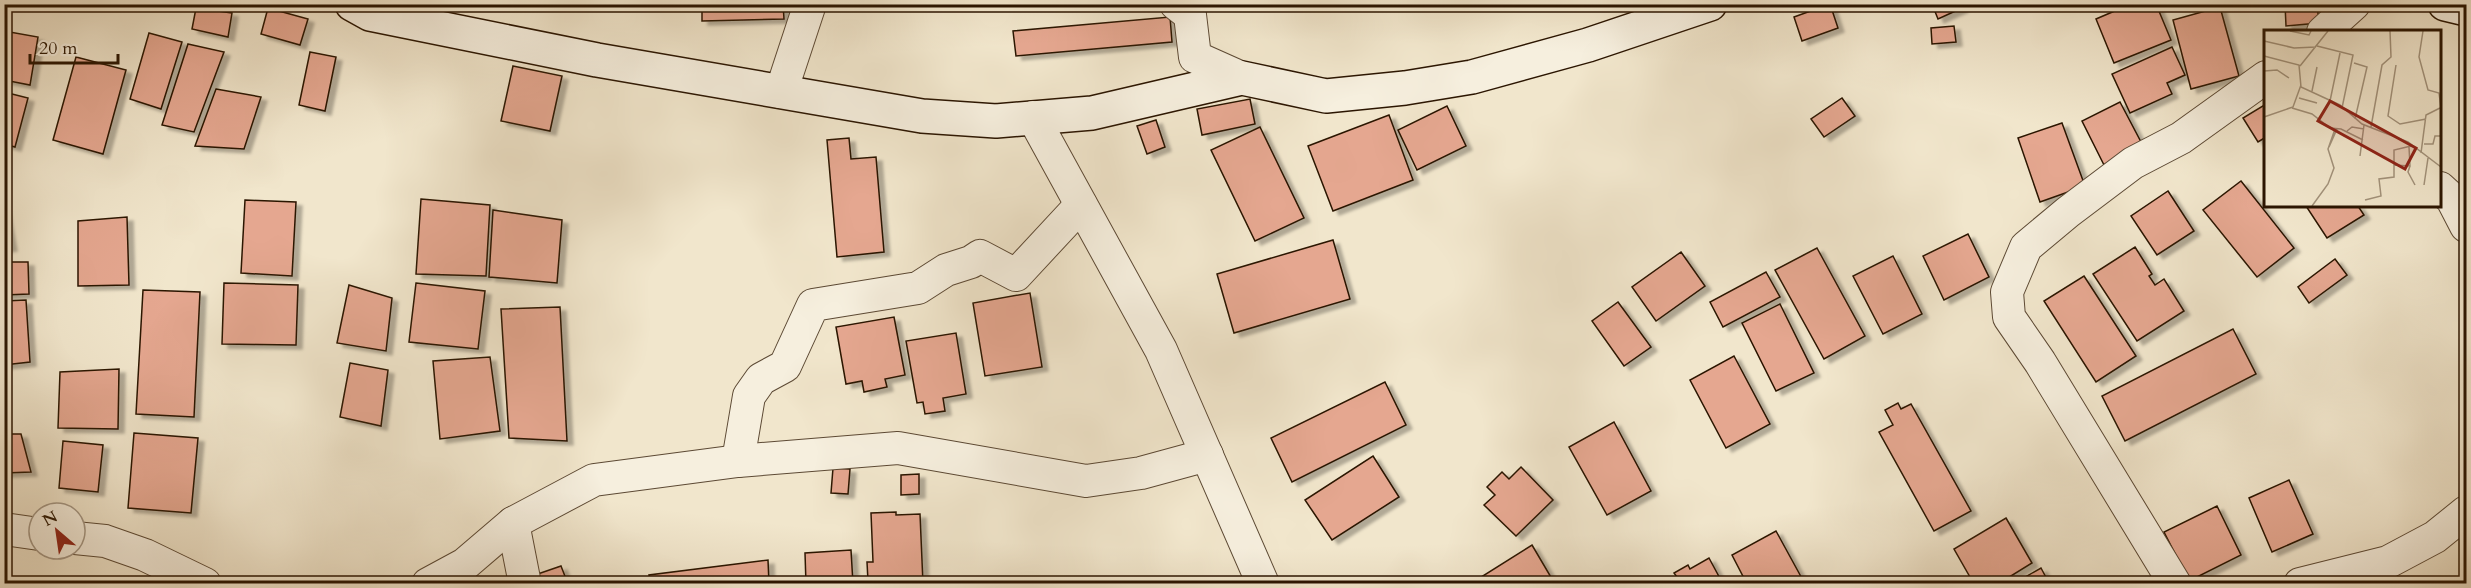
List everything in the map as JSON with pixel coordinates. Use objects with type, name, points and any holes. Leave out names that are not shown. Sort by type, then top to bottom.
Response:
[{"type":"street","points":[[781,92],[810,4]]},
{"type":"street","points":[[1176,4],[1190,15],[1195,57],[1242,78],[1326,96],[1405,88],[1493,71],[1588,45],[1710,4]]},
{"type":"street","points":[[2325,30],[2354,4]]},
{"type":"street","points":[[2445,4],[2466,9]]},
{"type":"street","points":[[363,8],[597,60],[922,116],[996,121],[1092,113],[1242,78]]},
{"type":"street","points":[[2175,584],[2046,371],[2009,317],[2007,292],[2026,247],[2133,163],[2181,138],[2264,78]]},
{"type":"street","points":[[1033,117],[1161,350],[1263,584]]},
{"type":"street","points":[[2441,190],[2452,199],[2466,226]]},
{"type":"street","points":[[738,461],[749,396],[761,379],[785,366],[813,305],[918,288],[946,270],[971,262],[980,256],[1016,275],[1081,205]]},
{"type":"street","points":[[428,584],[463,574],[513,523],[594,480],[738,461],[898,448],[1086,481],[1141,473],[1207,455]]},
{"type":"street","points":[[2300,584],[2388,562],[2435,537],[2466,512]]},
{"type":"street","points":[[513,523],[525,584]]},
{"type":"street","points":[[4,529],[27,532]]},
{"type":"street","points":[[87,539],[105,541],[146,555],[205,584]]},
{"type":"building","points":[[702,4],[783,4],[784,19],[702,21]]},
{"type":"building","points":[[1830,4],[1838,28],[1802,41],[1794,17]]},
{"type":"building","points":[[1932,4],[1961,4],[1962,8],[1938,19]]},
{"type":"building","points":[[2115,4],[2156,4],[2171,40],[2114,63],[2096,19],[2117,10]]},
{"type":"building","points":[[2285,4],[2317,4],[2319,23],[2286,26]]},
{"type":"building","points":[[2220,7],[2239,76],[2191,89],[2173,20]]},
{"type":"building","points":[[196,8],[232,13],[228,37],[192,29]]},
{"type":"building","points":[[268,8],[308,19],[300,45],[261,34]]},
{"type":"building","points":[[1170,17],[1172,42],[1016,56],[1013,31]]},
{"type":"building","points":[[1954,26],[1956,42],[1932,44],[1931,28]]},
{"type":"building","points":[[4,31],[38,37],[30,85],[4,80]]},
{"type":"building","points":[[149,33],[182,42],[161,109],[130,99]]},
{"type":"building","points":[[188,44],[224,52],[194,132],[162,125]]},
{"type":"building","points":[[2172,47],[2185,75],[2167,83],[2172,94],[2130,113],[2112,74]]},
{"type":"building","points":[[310,52],[336,57],[325,111],[299,105]]},
{"type":"building","points":[[76,57],[126,70],[103,154],[53,140]]},
{"type":"building","points":[[513,66],[562,76],[550,131],[501,121]]},
{"type":"building","points":[[216,89],[261,97],[244,149],[195,146]]},
{"type":"building","points":[[4,92],[28,98],[15,147],[4,144]]},
{"type":"building","points":[[1842,98],[1855,116],[1824,137],[1811,119]]},
{"type":"building","points":[[1250,99],[1255,124],[1202,135],[1197,109]]},
{"type":"building","points":[[2120,102],[2141,142],[2104,165],[2082,121]]},
{"type":"building","points":[[2264,105],[2264,138],[2258,142],[2243,118]]},
{"type":"building","points":[[1447,106],[1466,146],[1417,170],[1398,130]]},
{"type":"building","points":[[1389,115],[1413,180],[1333,211],[1308,146]]},
{"type":"building","points":[[1156,120],[1165,147],[1147,154],[1137,126]]},
{"type":"building","points":[[2062,123],[2085,186],[2040,202],[2018,138]]},
{"type":"building","points":[[1260,127],[1304,218],[1255,241],[1211,150]]},
{"type":"building","points":[[849,138],[851,159],[876,157],[884,252],[837,257],[827,140]]},
{"type":"building","points":[[2241,181],[2294,248],[2257,277],[2203,210]]},
{"type":"building","points":[[2168,191],[2194,231],[2157,255],[2131,216]]},
{"type":"building","points":[[421,199],[490,205],[486,276],[416,274]]},
{"type":"building","points":[[245,200],[296,202],[292,276],[241,273]]},
{"type":"building","points":[[2307,207],[2359,207],[2364,215],[2327,238]]},
{"type":"building","points":[[4,209],[11,247],[4,248]]},
{"type":"building","points":[[493,210],[562,220],[557,283],[489,277]]},
{"type":"building","points":[[127,217],[129,285],[78,286],[78,221]]},
{"type":"building","points":[[1968,234],[1989,277],[1944,300],[1923,256]]},
{"type":"building","points":[[1333,240],[1350,299],[1234,333],[1217,274]]},
{"type":"building","points":[[2135,247],[2152,274],[2149,276],[2155,285],[2164,279],[2184,311],[2137,341],[2093,274]]},
{"type":"building","points":[[1817,248],[1865,336],[1824,359],[1775,270]]},
{"type":"building","points":[[1681,252],[1705,286],[1656,321],[1632,287]]},
{"type":"building","points":[[1893,256],[1922,314],[1883,334],[1853,276]]},
{"type":"building","points":[[2335,259],[2347,275],[2309,303],[2298,287]]},
{"type":"building","points":[[4,262],[28,262],[29,294],[4,295]]},
{"type":"building","points":[[1766,272],[1780,297],[1723,327],[1710,302]]},
{"type":"building","points":[[2084,276],[2136,356],[2096,382],[2044,301]]},
{"type":"building","points":[[224,283],[298,285],[296,345],[222,344]]},
{"type":"building","points":[[416,283],[485,291],[478,349],[409,342]]},
{"type":"building","points":[[349,285],[392,298],[386,351],[337,343]]},
{"type":"building","points":[[143,290],[200,292],[194,417],[136,414]]},
{"type":"building","points":[[1030,293],[1042,367],[985,376],[973,303]]},
{"type":"building","points":[[26,300],[30,362],[4,365],[4,301]]},
{"type":"building","points":[[1618,302],[1651,347],[1624,366],[1592,321]]},
{"type":"building","points":[[1780,304],[1814,373],[1776,391],[1742,323]]},
{"type":"building","points":[[560,307],[567,441],[509,438],[501,309]]},
{"type":"building","points":[[894,317],[905,375],[885,379],[887,387],[864,392],[862,381],[846,384],[836,327]]},
{"type":"building","points":[[2233,329],[2256,374],[2125,441],[2102,396]]},
{"type":"building","points":[[956,333],[966,394],[943,398],[945,411],[925,414],[923,402],[917,403],[906,341]]},
{"type":"building","points":[[1734,356],[1770,424],[1726,448],[1690,380]]},
{"type":"building","points":[[490,357],[500,431],[440,439],[433,361]]},
{"type":"building","points":[[350,363],[388,370],[381,426],[340,417]]},
{"type":"building","points":[[119,369],[118,429],[58,428],[60,372]]},
{"type":"building","points":[[1385,382],[1406,425],[1292,482],[1271,438]]},
{"type":"building","points":[[1898,403],[1901,409],[1911,404],[1971,511],[1934,531],[1879,432],[1893,425],[1885,410]]},
{"type":"building","points":[[1614,422],[1651,491],[1607,515],[1569,447]]},
{"type":"building","points":[[134,433],[198,438],[191,513],[128,508]]},
{"type":"building","points":[[4,434],[21,434],[31,472],[4,473]]},
{"type":"building","points":[[63,441],[103,445],[98,492],[59,488]]},
{"type":"building","points":[[1373,456],[1399,497],[1332,540],[1305,500]]},
{"type":"building","points":[[1521,467],[1553,500],[1516,536],[1484,505],[1495,495],[1487,487],[1502,472],[1509,479]]},
{"type":"building","points":[[833,468],[850,469],[848,494],[831,493]]},
{"type":"building","points":[[919,474],[919,494],[901,495],[901,475]]},
{"type":"building","points":[[2289,480],[2313,534],[2272,552],[2249,498]]},
{"type":"building","points":[[2217,506],[2241,555],[2189,581],[2164,532]]},
{"type":"building","points":[[896,512],[896,515],[920,514],[923,584],[874,584],[874,580],[868,581],[867,562],[873,562],[871,513]]},
{"type":"building","points":[[2006,518],[2032,563],[1998,584],[1974,584],[1954,549]]},
{"type":"building","points":[[1776,531],[1805,584],[1747,584],[1732,555]]},
{"type":"building","points":[[1532,545],[1555,584],[1470,584]]},
{"type":"building","points":[[851,550],[853,584],[806,584],[805,553]]},
{"type":"building","points":[[1709,558],[1723,584],[1665,584],[1677,577],[1674,573],[1688,565],[1690,569]]},
{"type":"building","points":[[768,560],[769,584],[651,584],[649,575]]},
{"type":"building","points":[[561,566],[568,584],[531,584],[529,577]]},
{"type":"building","points":[[2041,568],[2049,583],[2013,584]]}]
